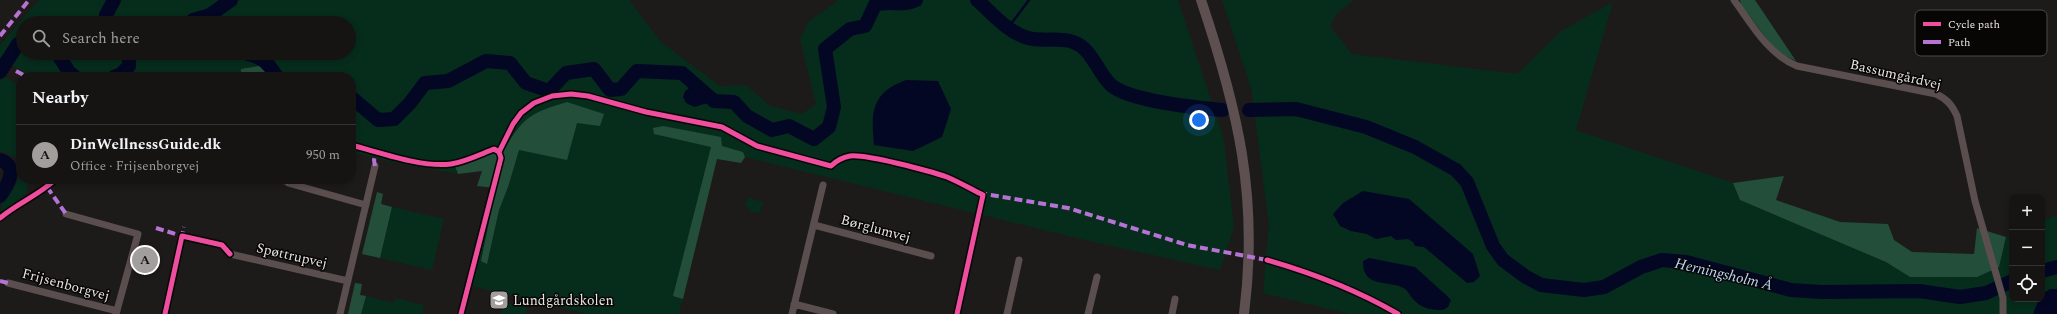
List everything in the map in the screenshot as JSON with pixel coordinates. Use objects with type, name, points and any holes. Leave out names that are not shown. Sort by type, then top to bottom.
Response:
[{"type":"street","points":[[1201,0],[1228,84],[1245,167],[1249,251],[1244,314]]},
{"type":"street","name":"Bassumgårdvej","points":[[1734,0],[1772,50],[1786,62],[1797,66],[1936,94],[1945,98],[1952,105],[1957,116],[1975,201],[2003,298],[2002,314]]},
{"type":"street","points":[[340,314],[375,166]]},
{"type":"street","points":[[292,184],[366,205]]},
{"type":"street","points":[[792,314],[823,185]]},
{"type":"street","name":"Frijsenborgvej","points":[[8,283],[116,313],[138,234],[66,214]]},
{"type":"street","name":"Børglumvej","points":[[814,225],[931,256]]},
{"type":"street","name":"Spøttrupvej","points":[[230,254],[348,281]]},
{"type":"street","points":[[1007,314],[1019,260]]},
{"type":"street","points":[[1088,314],[1097,277]]},
{"type":"street","points":[[1172,314],[1175,299]]},
{"type":"street","points":[[794,304],[833,314]]},
{"type":"green space","points":[[39,0],[629,0],[661,42],[720,86],[746,85],[770,106],[802,114],[816,104],[800,39],[809,21],[839,0],[1178,0],[1224,140],[1234,227],[1220,270],[1089,241],[745,157],[743,152],[722,146],[721,140],[679,314],[588,314],[472,286],[505,149],[503,151],[455,163],[458,174],[396,163],[356,153],[356,72],[267,72],[264,65],[241,69],[241,72],[24,72],[0,58],[0,45],[16,27],[16,60],[356,60],[356,16],[25,16]]},
{"type":"green space","points":[[1222,0],[1352,0],[1352,2],[1336,14],[1330,26],[1352,54],[1517,74],[1561,31],[1613,2],[1576,130],[1733,183],[1740,200],[1886,262],[1910,277],[1999,267],[2006,237],[2009,236],[2009,302],[2045,302],[2045,220],[2057,215],[2057,314],[1349,314],[1263,293],[1269,224],[1251,88]]},
{"type":"green space","points":[[1740,0],[1755,0],[1796,61],[1777,52],[1741,5]]},
{"type":"green space","points":[[265,65],[267,72],[241,72],[241,69]]},
{"type":"green space","points":[[5,76],[16,84],[16,160],[15,157],[0,151],[0,81]]},
{"type":"green space","points":[[567,102],[604,114],[600,126],[577,123],[567,160],[519,150],[508,187],[499,210],[487,264],[481,261],[496,188],[477,186],[482,171],[458,174],[454,163],[503,151],[516,131],[528,118],[544,110]]},
{"type":"green space","points":[[663,126],[721,137],[722,146],[743,152],[745,157],[741,163],[717,159],[683,299],[673,296],[711,147],[654,134],[653,128]]},
{"type":"green space","points":[[1784,176],[1776,200],[1840,222],[1888,224],[1894,240],[1912,252],[1974,254],[1977,228],[2006,237],[1999,267],[1977,277],[1910,277],[1886,262],[1740,200],[1733,183]]},
{"type":"green space","points":[[16,184],[29,184],[26,193],[0,215],[4,200]]},
{"type":"green space","points":[[377,192],[383,194],[381,204],[392,207],[380,258],[362,254]]},
{"type":"green space","points":[[749,198],[763,202],[760,213],[750,211],[745,204]]},
{"type":"green space","points":[[392,207],[444,219],[432,270],[380,258]]},
{"type":"green space","points":[[355,283],[362,284],[360,295],[366,296],[361,314],[348,314]]},
{"type":"green space","points":[[366,296],[394,303],[395,298],[424,305],[422,314],[361,314]]},
{"type":"green space","points":[[504,302],[527,308],[526,314],[501,314]]},
{"type":"water","points":[[906,80],[938,81],[951,109],[942,137],[913,151],[874,145],[873,123],[876,105],[886,91],[894,85]]},
{"type":"water","points":[[695,84],[714,101],[694,107],[686,103],[683,97],[685,91]]},
{"type":"water","points":[[1363,191],[1409,199],[1473,254],[1480,276],[1474,282],[1467,283],[1424,247],[1415,246],[1413,242],[1408,239],[1396,240],[1391,236],[1376,239],[1367,234],[1351,231],[1340,226],[1333,214],[1343,203]]},
{"type":"water","points":[[1369,258],[1415,267],[1451,300],[1448,307],[1443,310],[1424,307],[1418,304],[1405,289],[1393,284],[1372,280],[1367,276],[1364,270],[1363,261]]},
{"type":"water","points":[[2050,289],[2057,289],[2057,314],[2033,314],[2038,302],[2045,302],[2045,292]]},
{"type":"waterway","name":"Herningsholm Å","points":[[106,16],[114,0]]},
{"type":"waterway","name":"Herningsholm Å","points":[[207,16],[231,0]]},
{"type":"waterway","name":"Herningsholm Å","points":[[356,101],[378,120],[394,119],[410,103],[425,83],[448,81],[486,61],[510,63],[526,83],[549,91],[566,73],[594,69],[610,90],[621,89],[637,71],[682,73],[714,101],[734,102],[747,116],[772,130],[789,126],[814,139],[829,127],[834,107],[825,49],[850,29],[865,26],[875,5],[886,3],[906,3],[916,0]]},
{"type":"waterway","name":"Herningsholm Å","points":[[977,0],[1007,27],[1020,35],[1039,40],[1062,40],[1080,45],[1090,55],[1106,80],[1120,91],[1164,103],[1223,110]]},
{"type":"waterway","points":[[1008,28],[1029,0]]},
{"type":"waterway","name":"Herningsholm Å","points":[[0,72],[16,47]]},
{"type":"waterway","name":"Herningsholm Å","points":[[61,60],[69,72]]},
{"type":"waterway","name":"Herningsholm Å","points":[[123,72],[129,66],[129,60]]},
{"type":"waterway","name":"Herningsholm Å","points":[[264,60],[274,72]]},
{"type":"waterway","name":"Herningsholm Å","points":[[1249,110],[1296,109],[1366,127],[1415,147],[1456,170],[1467,182],[1493,246],[1503,260],[1526,277],[1541,285],[1584,290],[1604,287],[1641,267],[1662,260],[1686,262],[1791,290],[1822,292],[1919,291],[1960,297],[1986,293],[2009,282]]},
{"type":"waterway","name":"Herningsholm Å","points":[[0,160],[6,163],[10,171],[9,181],[0,196]]},
{"type":"waterway","name":"Herningsholm Å","points":[[2045,270],[2057,267]]},
{"type":"marked path","points":[[16,16],[29,0]]},
{"type":"marked path","points":[[0,36],[16,16]]},
{"type":"marked path","points":[[375,166],[374,160],[376,152]]},
{"type":"marked path","points":[[47,187],[66,214]]},
{"type":"marked path","points":[[979,193],[1068,208],[1187,245],[1267,260]]},
{"type":"marked path","points":[[156,228],[182,236],[184,227]]},
{"type":"marked path","points":[[0,281],[8,283]]},
{"type":"cycle path","points":[[499,152],[513,124],[521,113],[534,103],[552,96],[571,94],[588,96],[646,112],[722,127],[757,146],[831,166],[845,157],[858,156],[898,164],[947,177],[983,195],[957,314]]},
{"type":"cycle path","points":[[356,146],[414,162],[440,165],[462,162],[494,149],[499,152]]},
{"type":"cycle path","points":[[461,314],[501,158],[499,152]]},
{"type":"cycle path","points":[[0,218],[50,184]]},
{"type":"cycle path","points":[[165,314],[182,236],[222,245],[230,254]]},
{"type":"cycle path","points":[[1267,260],[1334,283],[1367,297],[1398,314]]},
{"type":"place","name":"DinWellnessGuide.dk","points":[[145,260]]},
{"type":"place","name":"Lundgårdskolen","points":[[499,300]]}]
